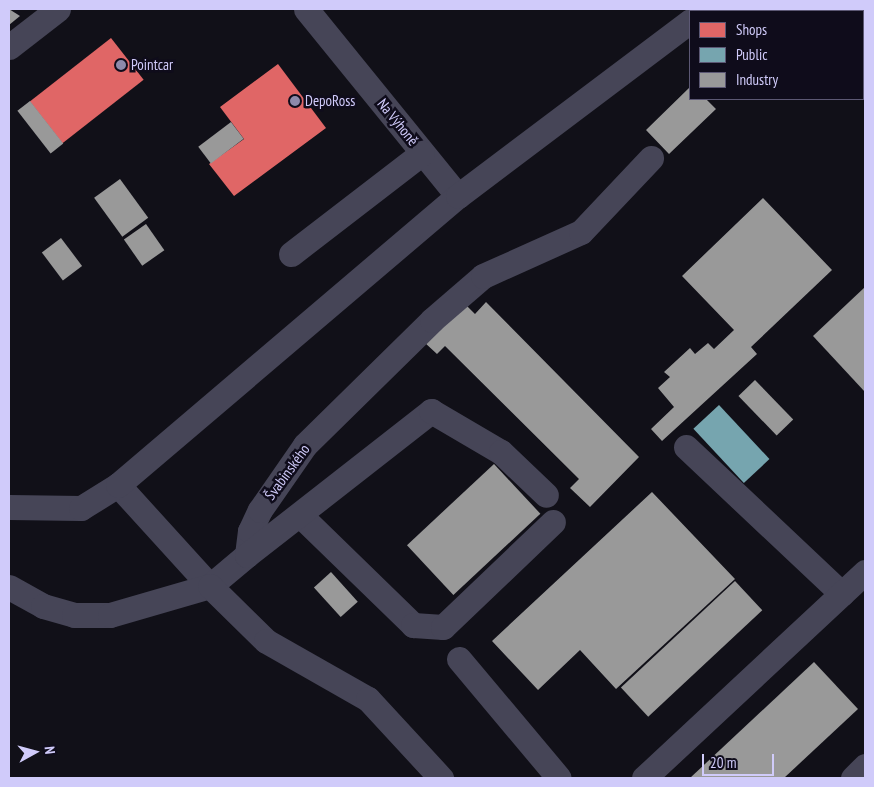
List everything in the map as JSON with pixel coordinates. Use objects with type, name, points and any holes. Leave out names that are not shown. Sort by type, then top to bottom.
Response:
[{"type":"street","points":[[9,47],[58,9]]},
{"type":"street","name":"Na Výhoně","points":[[291,254],[422,153],[306,9]]},
{"type":"street","points":[[9,507],[81,508],[118,485],[458,196],[689,22]]},
{"type":"street","points":[[422,153],[458,196]]},
{"type":"street","name":"Švabinského","points":[[247,555],[250,531],[260,510],[305,445],[483,276],[581,232],[651,158]]},
{"type":"street","points":[[9,588],[43,606],[74,615],[110,615],[210,586],[431,411],[501,452],[546,495]]},
{"type":"street","points":[[686,447],[842,594]]},
{"type":"street","points":[[118,485],[210,586],[266,642],[368,699],[441,778]]},
{"type":"street","points":[[300,515],[413,625],[443,627],[553,522]]},
{"type":"street","points":[[644,778],[865,572]]},
{"type":"street","points":[[459,659],[560,778]]},
{"type":"street","points":[[853,778],[865,766]]},
{"type":"building: Shops","points":[[111,38],[144,80],[62,143],[30,101]]},
{"type":"building: Shops","points":[[278,64],[326,128],[234,196],[209,164],[244,139],[220,107]]},
{"type":"building: Public","points":[[719,405],[769,459],[744,483],[693,429]]},
{"type":"building: Industry","points":[[9,9],[20,16],[9,25]]},
{"type":"building: Industry","points":[[689,88],[689,100],[707,100],[716,109],[669,154],[646,130]]},
{"type":"building: Industry","points":[[30,101],[63,144],[51,153],[17,111]]},
{"type":"building: Industry","points":[[231,122],[244,139],[211,163],[198,147]]},
{"type":"building: Industry","points":[[120,179],[148,218],[122,237],[94,198]]},
{"type":"building: Industry","points":[[763,198],[832,270],[751,347],[757,354],[662,441],[651,429],[674,407],[658,388],[670,377],[664,372],[690,348],[695,354],[708,343],[714,349],[734,330],[682,276]]},
{"type":"building: Industry","points":[[146,224],[164,250],[142,266],[124,239]]},
{"type":"building: Industry","points":[[61,238],[82,266],[63,280],[42,252]]},
{"type":"building: Industry","points":[[865,287],[865,392],[813,336]]},
{"type":"building: Industry","points":[[463,302],[475,314],[486,302],[639,457],[590,507],[570,488],[579,479],[445,346],[437,354],[424,342]]},
{"type":"building: Industry","points":[[755,380],[793,420],[777,436],[738,396]]},
{"type":"building: Industry","points":[[494,464],[540,514],[453,595],[407,545]]},
{"type":"building: Industry","points":[[652,492],[735,579],[616,689],[580,650],[538,690],[492,641]]},
{"type":"building: Industry","points":[[331,572],[358,602],[341,617],[314,587]]},
{"type":"building: Industry","points":[[735,581],[762,610],[648,717],[621,687]]},
{"type":"building: Industry","points":[[814,662],[858,709],[784,778],[690,778]]},
{"type":"place","name":"Pointcar","points":[[121,65]]},
{"type":"place","name":"DepoRoss","points":[[295,101]]}]
